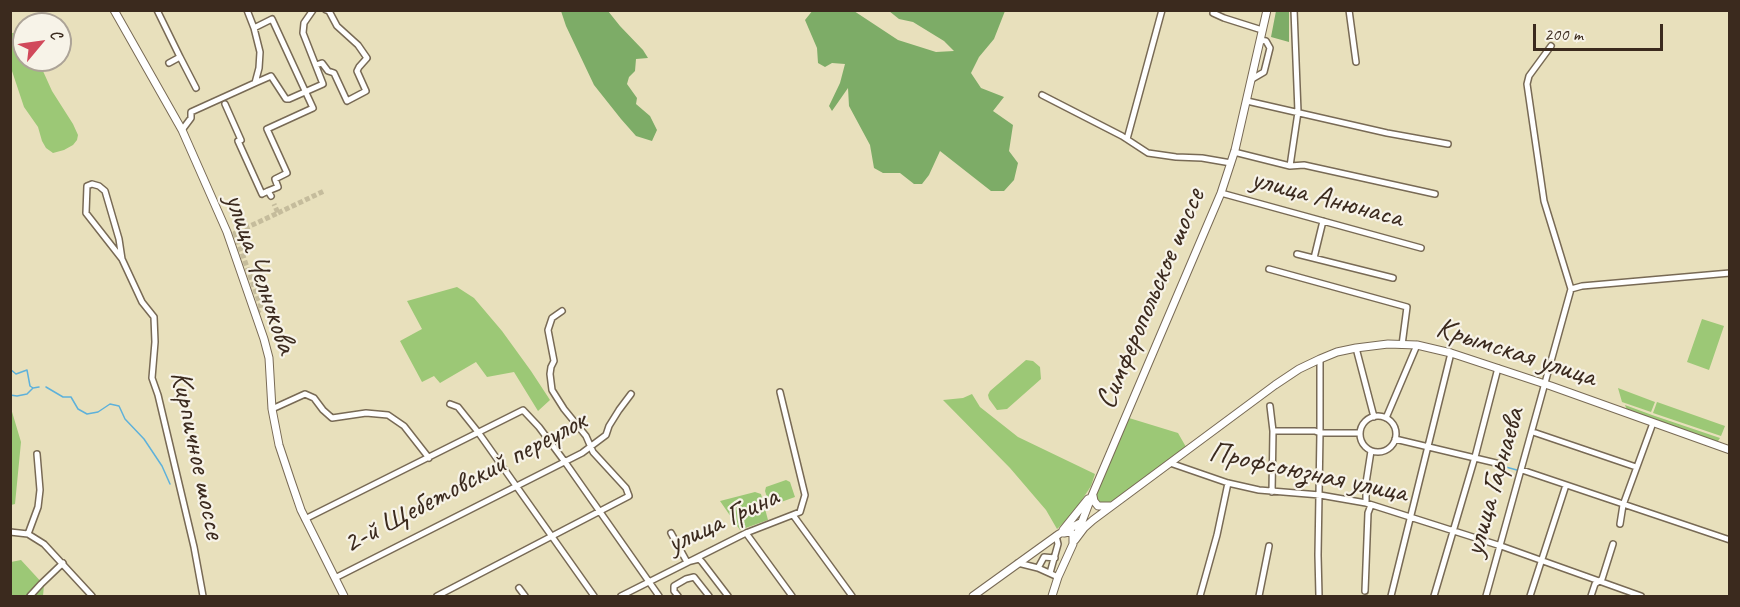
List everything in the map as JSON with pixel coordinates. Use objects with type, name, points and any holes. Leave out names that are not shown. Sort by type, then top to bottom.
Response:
[{"type":"main road","name":"улица Челнокова","points":[[114,10],[182,130],[227,232],[264,339],[270,371],[272,409],[279,445],[301,510],[344,597]]},
{"type":"main road","name":"Симферопольское шоссе","points":[[1052,597],[1093,493],[1221,193],[1247,101],[1267,10]]},
{"type":"main road","name":"Крымская улица","points":[[1058,535],[1114,505],[1299,369],[1337,352],[1356,348],[1388,344],[1417,345],[1451,352],[1730,450]]},
{"type":"main road","points":[[1093,493],[1094,501],[1098,506],[1114,505]]},
{"type":"main road","points":[[973,597],[1058,535],[1093,493]]},
{"type":"main road","points":[[1074,542],[1088,524],[1114,505]]},
{"type":"main road","points":[[1058,535],[1072,533],[1074,542]]},
{"type":"street","points":[[157,10],[196,88]]},
{"type":"street","points":[[247,10],[260,52],[260,68],[255,83]]},
{"type":"street","points":[[182,130],[191,118],[192,112],[271,76],[286,99],[323,84],[303,33],[304,23],[313,10]]},
{"type":"street","points":[[316,65],[322,63],[328,71],[334,73],[347,101],[366,91],[357,71],[367,58],[337,26],[329,11],[326,10]]},
{"type":"street","points":[[1127,139],[1162,10]]},
{"type":"street","points":[[1214,10],[1213,13],[1224,18],[1262,30]]},
{"type":"street","points":[[1290,166],[1298,112],[1294,10]]},
{"type":"street","points":[[1349,10],[1356,62]]},
{"type":"street","points":[[225,104],[241,140],[238,141],[262,194],[269,194],[278,187],[275,179],[287,173],[267,129],[313,108],[272,19],[254,28]]},
{"type":"street","points":[[1252,79],[1264,72],[1270,48],[1266,41],[1260,40]]},
{"type":"street","points":[[1551,46],[1529,76],[1527,84],[1544,201],[1571,290],[1592,285],[1730,273]]},
{"type":"street","points":[[169,63],[180,57]]},
{"type":"street","name":"улица Анюнаса","points":[[1042,95],[1127,139],[1148,153],[1231,163]]},
{"type":"street","points":[[1247,101],[1386,133],[1448,144]]},
{"type":"street","points":[[1234,152],[1290,166],[1304,165],[1436,194]]},
{"type":"street","name":"Кирпичное шоссе","points":[[122,259],[119,239],[105,192],[99,186],[92,184],[87,186],[86,213],[122,259],[142,302],[154,317],[155,342],[152,378],[188,523],[203,597]]},
{"type":"street","name":"улица Анюнаса","points":[[1221,193],[1421,248]]},
{"type":"street","points":[[1314,258],[1323,221]]},
{"type":"street","points":[[1297,254],[1393,278]]},
{"type":"street","points":[[1269,269],[1407,307],[1402,345]]},
{"type":"street","name":"улица Гарнаева","points":[[1486,597],[1571,290]]},
{"type":"street","points":[[437,597],[629,496],[626,488],[593,452],[592,445],[552,390],[550,374],[554,361],[549,330],[552,318],[562,311]]},
{"type":"street","points":[[1386,418],[1417,345]]},
{"type":"street","points":[[1356,348],[1374,417]]},
{"type":"street","points":[[1391,597],[1451,352]]},
{"type":"street","points":[[1319,597],[1320,359]]},
{"type":"street","points":[[1434,597],[1475,457],[1498,368]]},
{"type":"street","name":"улица Грина","points":[[621,597],[746,533],[800,512],[805,495],[780,392]]},
{"type":"street","points":[[272,409],[305,394],[314,398],[332,418],[366,413],[387,415],[404,426],[429,458]]},
{"type":"street","name":"2-й Щебетовский переулок","points":[[335,578],[582,453],[606,435],[619,410],[632,394]]},
{"type":"street","points":[[450,404],[458,407],[478,432],[594,597]]},
{"type":"street","points":[[1270,406],[1273,431],[1272,492]]},
{"type":"street","points":[[305,519],[523,410],[565,462],[659,597]]},
{"type":"street","points":[[1374,417],[1386,418],[1394,427],[1395,439],[1386,451],[1371,451],[1361,441],[1362,426],[1374,417]]},
{"type":"street","points":[[1620,524],[1623,505],[1653,423]]},
{"type":"street","points":[[1273,431],[1314,430],[1320,433],[1360,433]]},
{"type":"street","points":[[1533,432],[1636,468]]},
{"type":"street","points":[[1395,439],[1496,463]]},
{"type":"street","points":[[1365,591],[1368,513],[1366,483],[1371,451]]},
{"type":"street","points":[[28,534],[38,507],[40,490],[37,454]]},
{"type":"street","name":"Профсоюзная улица","points":[[1170,463],[1228,483],[1272,492],[1281,490],[1368,504],[1501,546],[1641,597]]},
{"type":"street","points":[[1522,470],[1730,540]]},
{"type":"street","points":[[1200,597],[1228,483]]},
{"type":"street","points":[[1530,597],[1566,485]]},
{"type":"street","points":[[793,514],[852,597]]},
{"type":"street","points":[[10,532],[28,534],[44,544],[92,597]]},
{"type":"street","points":[[671,533],[687,562],[699,559],[728,597]]},
{"type":"street","points":[[746,533],[792,597]]},
{"type":"street","points":[[1050,573],[1059,542],[1058,535]]},
{"type":"street","points":[[1591,597],[1595,584],[1602,579],[1613,544]]},
{"type":"street","points":[[1259,597],[1269,546]]},
{"type":"street","points":[[1038,568],[1044,557],[1055,558]]},
{"type":"street","points":[[30,597],[63,563]]},
{"type":"street","points":[[1018,563],[1038,568],[1058,577]]},
{"type":"street","points":[[678,597],[674,586],[694,577],[709,597]]},
{"type":"street","points":[[519,588],[525,597]]},
{"type":"street","points":[[81,597],[87,591]]},
{"type":"green space","points":[[813,10],[854,11],[898,40],[936,52],[954,51],[944,41],[913,22],[899,19],[889,11],[1005,11],[994,39],[979,57],[971,73],[981,88],[1004,97],[993,111],[1013,125],[1009,151],[1018,163],[1014,180],[1004,191],[991,191],[940,151],[929,175],[922,184],[914,184],[900,173],[883,173],[874,168],[870,145],[849,106],[848,88],[832,111],[829,106],[840,83],[845,64],[832,63],[825,67],[818,63],[817,48],[805,20]]},
{"type":"green space","points":[[561,11],[608,11],[643,50],[648,58],[636,59],[635,71],[629,77],[627,84],[637,98],[636,104],[650,116],[657,130],[652,141],[636,136],[594,85]]},
{"type":"green space","points":[[1276,11],[1289,11],[1289,42],[1271,37]]},
{"type":"green space","points":[[10,33],[12,33],[12,71]]},
{"type":"green space","points":[[12,72],[43,72],[52,91],[73,124],[78,135],[77,140],[64,150],[53,153],[46,148],[38,127],[24,107]]},
{"type":"green space","points":[[457,287],[474,298],[502,331],[550,400],[538,411],[514,372],[487,377],[476,362],[440,383],[434,376],[422,382],[400,341],[422,329],[407,301]]},
{"type":"green space","points":[[1702,319],[1724,326],[1709,370],[1687,362]]},
{"type":"green space","points":[[1026,360],[1033,361],[1040,367],[1041,379],[1007,409],[997,410],[989,399],[990,391]]},
{"type":"green space","points":[[1618,388],[1655,402],[1651,412],[1622,402]]},
{"type":"green space","points":[[972,394],[980,407],[1018,437],[1095,474],[1091,486],[1072,515],[1057,529],[1046,510],[1010,468],[943,400],[963,398]]},
{"type":"green space","points":[[1657,402],[1725,426],[1721,436],[1653,413]]},
{"type":"green space","points":[[10,405],[21,442],[15,504],[11,505]]},
{"type":"green space","points":[[1625,405],[1720,438],[1715,441],[1627,410]]},
{"type":"green space","points":[[1129,418],[1178,433],[1186,447],[1118,498],[1103,504],[1096,497],[1098,490]]},
{"type":"green space","points":[[786,480],[790,482],[795,497],[770,506],[765,491],[766,487]]},
{"type":"green space","points":[[755,492],[761,494],[768,520],[740,530],[720,501]]},
{"type":"green space","points":[[21,560],[44,585],[43,596],[11,596],[11,562]]},
{"type":"waterway","points":[[10,369],[16,374],[27,370],[30,386],[39,387]]},
{"type":"waterway","points":[[46,387],[63,397],[71,397],[78,409],[87,414],[98,412],[110,404],[119,406],[125,419],[144,439],[162,466],[170,484]]},
{"type":"waterway","points":[[10,395],[27,394],[33,388]]},
{"type":"waterway","points":[[1432,444],[1438,447]]},
{"type":"waterway","points":[[1498,465],[1517,470]]},
{"type":"tunnel","points":[[278,213],[324,191]]},
{"type":"tunnel","points":[[256,313],[261,309],[260,304],[235,233],[278,213],[274,204]]}]
